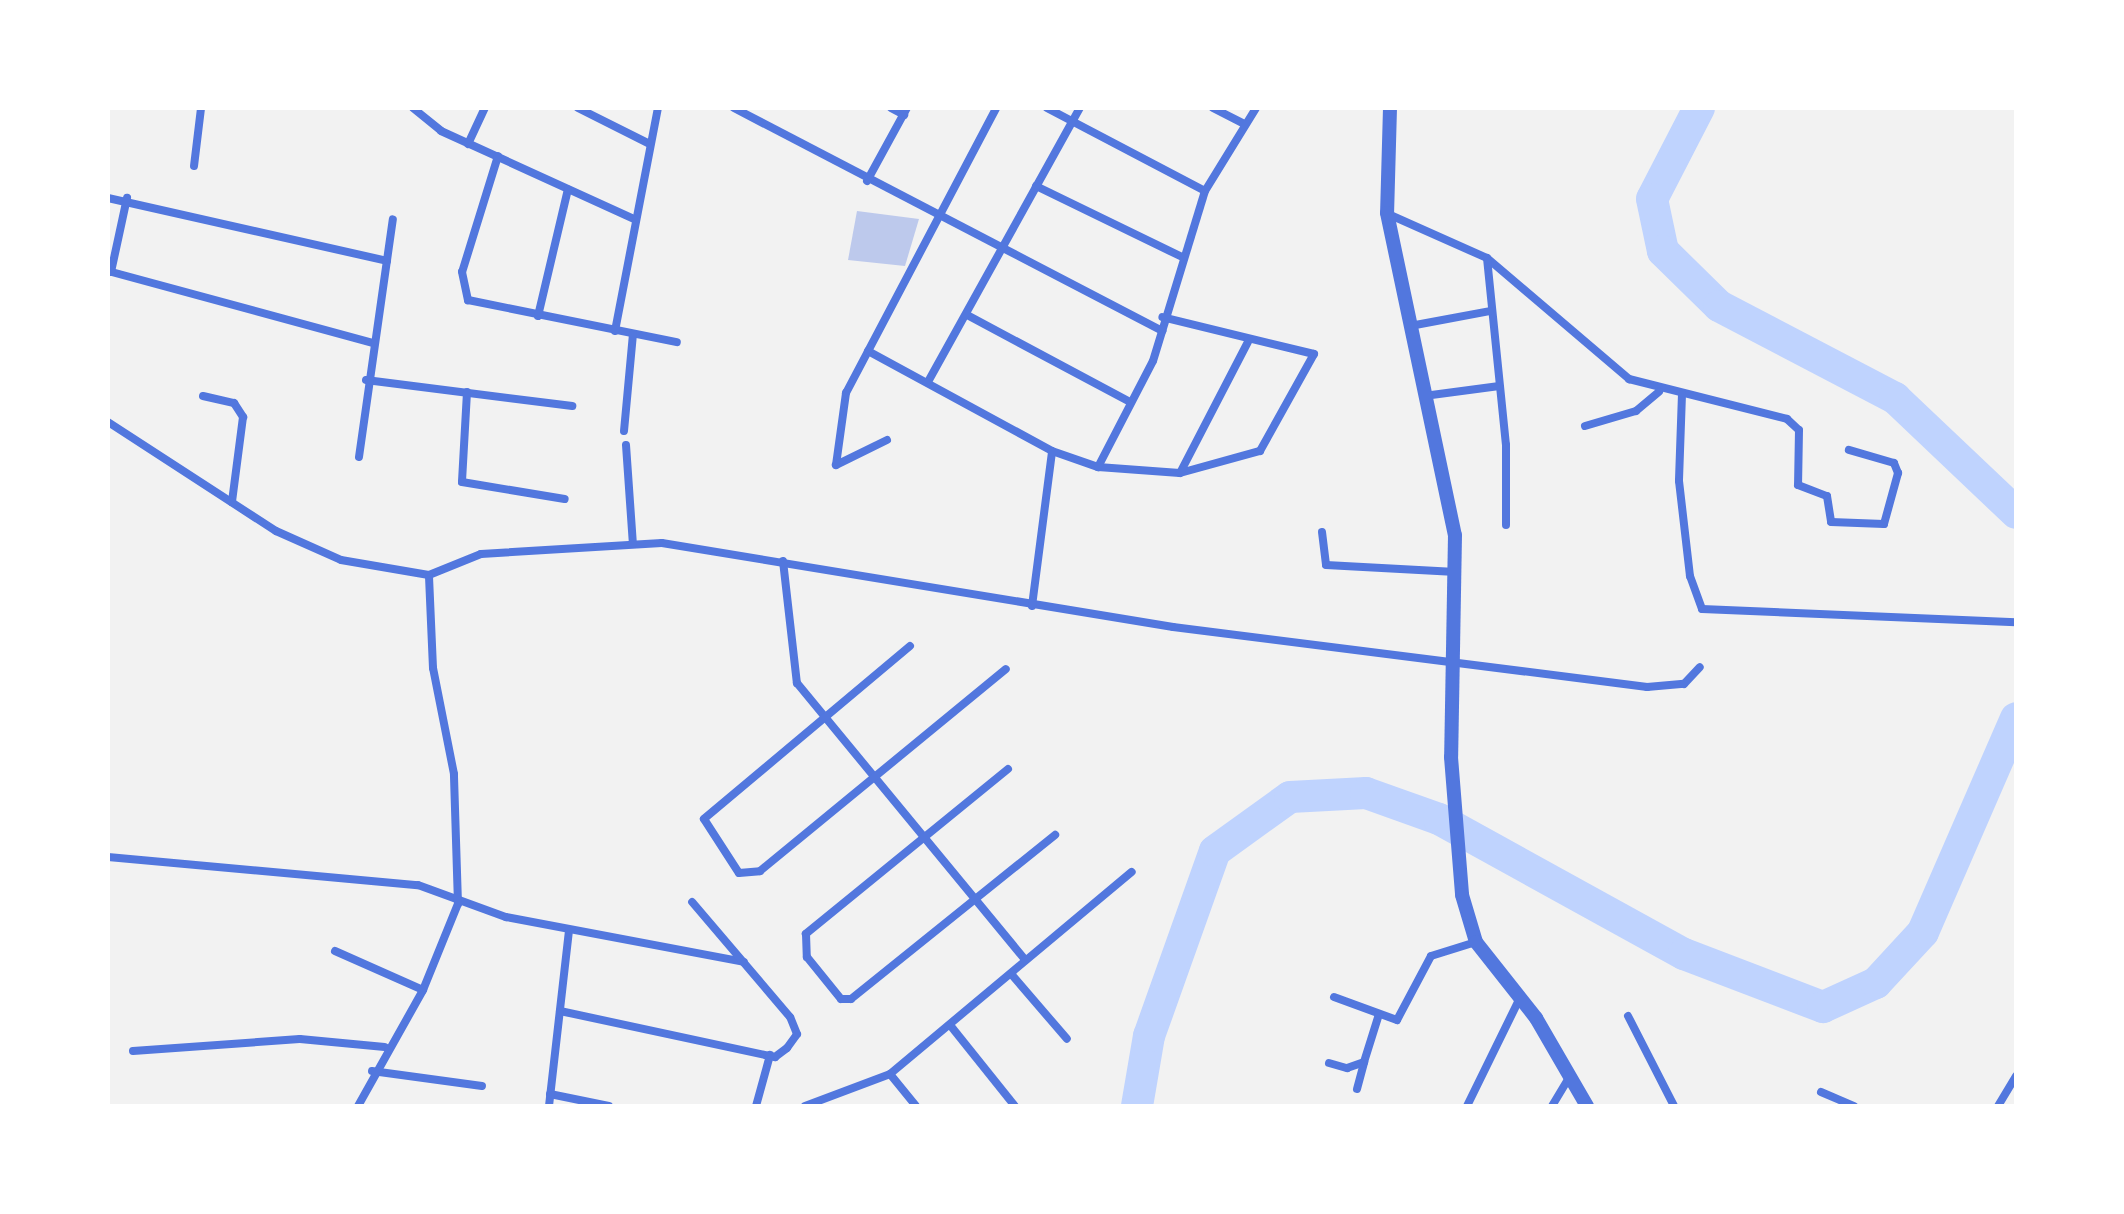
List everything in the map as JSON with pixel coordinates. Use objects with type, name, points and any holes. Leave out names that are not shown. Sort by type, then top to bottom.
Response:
[{"type":"street","points":[[194,166],[201,108]]},
{"type":"street","points":[[413,108],[468,144],[632,218]]},
{"type":"street","points":[[468,144],[485,108]]},
{"type":"street","points":[[578,108],[650,144]]},
{"type":"street","points":[[615,331],[632,218],[658,108]]},
{"type":"street","points":[[734,108],[935,217],[1162,331]]},
{"type":"street","points":[[867,181],[906,111],[891,108]]},
{"type":"street","points":[[887,440],[836,465],[846,393],[935,217],[996,108]]},
{"type":"street","points":[[1047,108],[1205,191]]},
{"type":"street","points":[[929,380],[969,316],[1001,249],[1080,108]]},
{"type":"street","points":[[1213,108],[1244,124]]},
{"type":"street","points":[[1098,467],[1162,331],[1162,317],[1205,191],[1256,108]]},
{"type":"street","points":[[1390,108],[1387,213],[1457,572],[1451,757],[1462,895],[1476,942],[1521,996],[1571,1074],[1587,1106]]},
{"type":"street","points":[[498,156],[463,290],[483,306],[677,342]]},
{"type":"street","points":[[1036,186],[1182,257]]},
{"type":"street","points":[[538,316],[568,189]]},
{"type":"street","points":[[108,198],[127,198],[387,261]]},
{"type":"street","points":[[127,198],[109,271],[373,343]]},
{"type":"street","points":[[1387,213],[1487,258],[1629,379],[1659,392],[1682,394],[1787,419],[1799,430],[1801,490],[1827,496],[1834,526],[1884,524],[1898,473],[1894,463],[1849,450]]},
{"type":"street","points":[[359,457],[366,380],[393,219]]},
{"type":"street","points":[[1487,258],[1499,386],[1506,525]]},
{"type":"street","points":[[1410,326],[1490,311]]},
{"type":"street","points":[[969,316],[1128,401]]},
{"type":"street","points":[[868,351],[929,380],[1052,451],[1098,467],[1180,473],[1260,451],[1314,354],[1248,342],[1162,317]]},
{"type":"street","points":[[624,431],[633,334]]},
{"type":"street","points":[[1180,473],[1248,342]]},
{"type":"street","points":[[366,380],[572,406]]},
{"type":"street","points":[[1424,396],[1499,386]]},
{"type":"street","points":[[467,392],[462,482],[565,499]]},
{"type":"street","points":[[1585,426],[1636,411],[1659,392]]},
{"type":"street","points":[[1682,394],[1679,481],[1690,576],[1702,609],[2016,622]]},
{"type":"street","points":[[203,396],[234,403],[243,417],[232,502]]},
{"type":"street","points":[[108,422],[232,502],[341,560],[429,575],[481,554],[633,544],[783,561],[1032,606],[1456,659],[1647,687],[1684,684],[1700,667]]},
{"type":"street","points":[[626,445],[633,544]]},
{"type":"street","points":[[1032,606],[1052,451]]},
{"type":"street","points":[[1322,532],[1326,565],[1457,572]]},
{"type":"street","points":[[783,561],[797,683],[1024,958]]},
{"type":"street","points":[[358,1106],[385,1047],[423,990],[458,904],[454,774],[433,668],[429,575]]},
{"type":"street","points":[[910,646],[704,819],[739,873],[760,871],[1006,669]]},
{"type":"street","points":[[1008,769],[806,934],[807,957],[841,999],[862,993],[1055,835]]},
{"type":"street","points":[[108,857],[356,876],[418,885],[458,904],[569,930],[744,962]]},
{"type":"street","points":[[805,1106],[890,1074],[1012,975],[1024,958],[1132,872]]},
{"type":"street","points":[[560,1011],[770,1055],[787,1048],[797,1029],[692,902]]},
{"type":"street","points":[[549,1106],[569,930]]},
{"type":"street","points":[[1334,997],[1400,1019],[1431,956],[1476,942]]},
{"type":"street","points":[[335,951],[423,990]]},
{"type":"street","points":[[1012,975],[1067,1039]]},
{"type":"street","points":[[1467,1106],[1521,996]]},
{"type":"street","points":[[1357,1089],[1379,1014]]},
{"type":"street","points":[[1628,1016],[1674,1106]]},
{"type":"street","points":[[950,1025],[1015,1106]]},
{"type":"street","points":[[133,1051],[300,1039],[385,1047]]},
{"type":"street","points":[[756,1106],[770,1055]]},
{"type":"street","points":[[1329,1063],[1347,1068],[1364,1062]]},
{"type":"street","points":[[372,1071],[482,1086]]},
{"type":"street","points":[[890,1074],[916,1106]]},
{"type":"street","points":[[1552,1106],[1571,1074]]},
{"type":"street","points":[[1998,1106],[2016,1076]]},
{"type":"street","points":[[1821,1092],[1854,1106]]},
{"type":"street","points":[[550,1094],[609,1106]]},
{"type":"building","points":[[857,211],[919,219],[905,266],[848,260]]},
{"type":"waterway","points":[[1699,108],[1652,199],[1663,251],[1719,306],[1895,398],[2016,513]]},
{"type":"waterway","points":[[1137,1106],[1149,1036],[1215,851],[1290,797],[1366,793],[1439,819],[1684,954],[1823,1007],[1876,983],[1923,932],[2016,718]]}]
